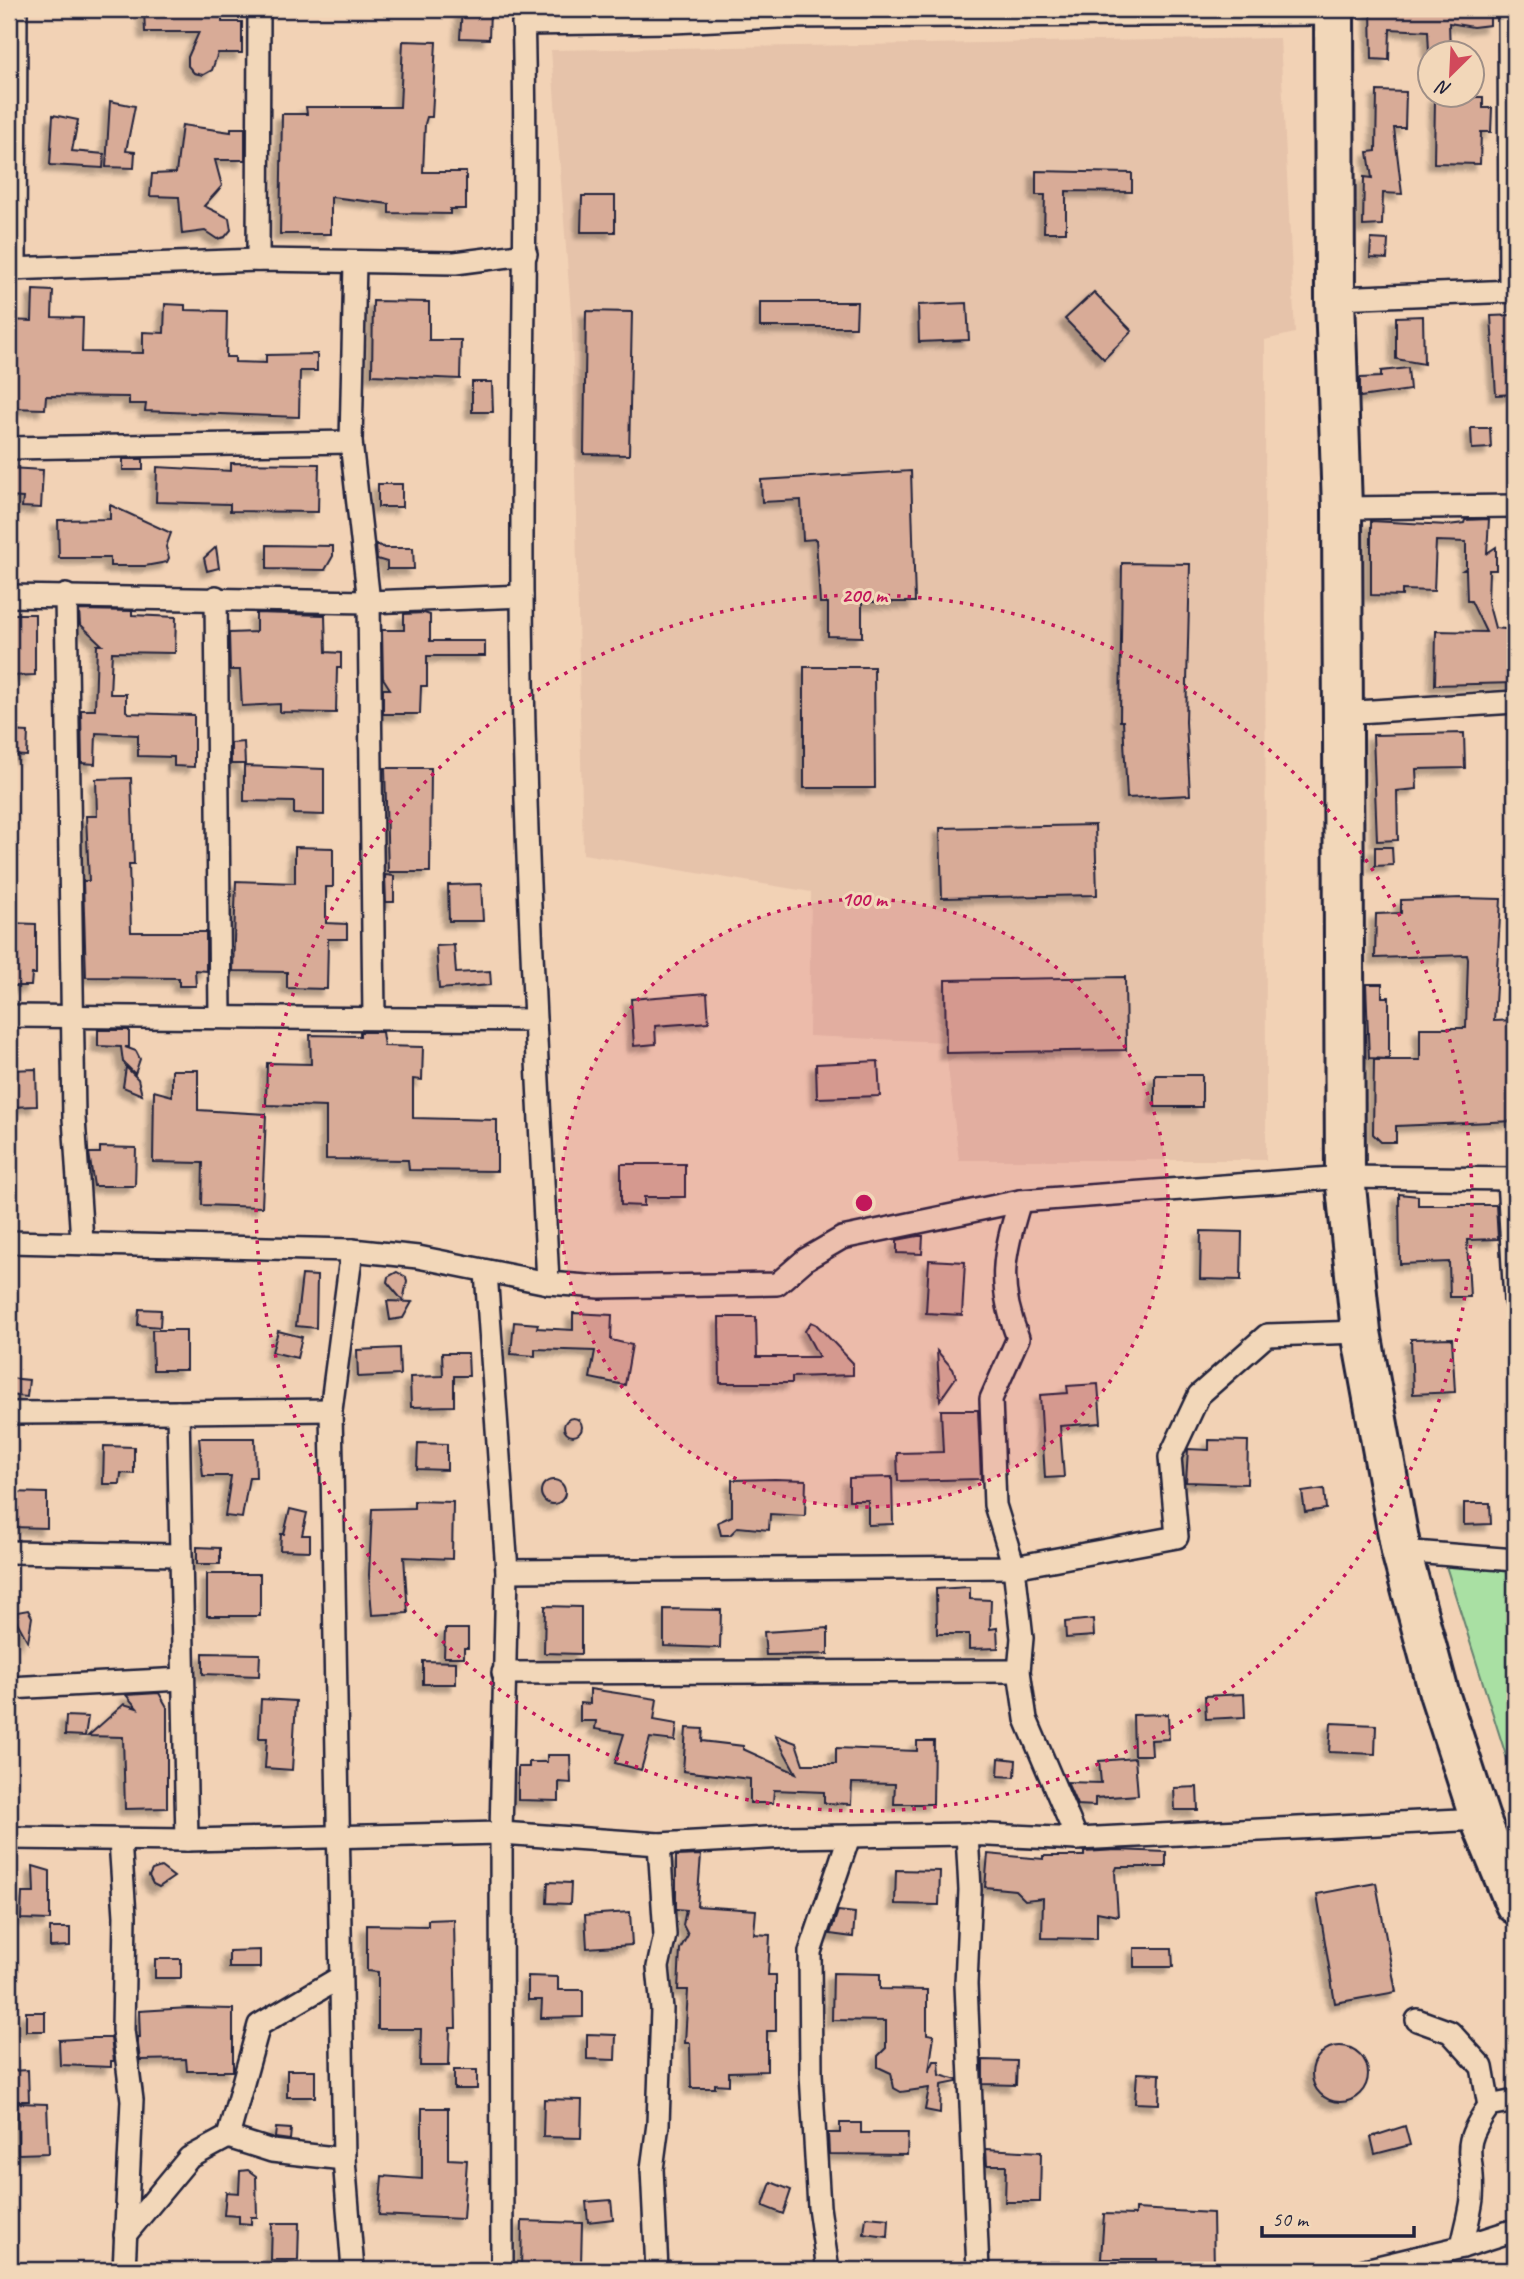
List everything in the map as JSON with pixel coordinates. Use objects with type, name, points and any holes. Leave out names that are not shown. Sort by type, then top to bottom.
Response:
[{"type":"highway","points":[[1334,12],[1335,298],[1342,508],[1345,1177],[1361,1332],[1401,1551],[1439,1693],[1480,1819],[1515,1903]]},
{"type":"street","points":[[16,9],[12,269],[258,260],[455,262],[526,254]]},
{"type":"street","points":[[258,9],[258,260]]},
{"type":"street","points":[[1335,298],[1513,291],[1509,9]]},
{"type":"street","points":[[548,1283],[522,596],[522,363],[526,254],[523,16],[1334,12]]},
{"type":"street","points":[[355,262],[351,442],[369,601],[374,1017]]},
{"type":"street","points":[[9,448],[351,442]]},
{"type":"street","points":[[1342,508],[1515,506]]},
{"type":"street","points":[[66,595],[74,1118],[82,1241]]},
{"type":"street","points":[[9,596],[369,601],[522,596]]},
{"type":"street","points":[[216,597],[220,1016]]},
{"type":"street","points":[[1341,713],[1515,702]]},
{"type":"street","points":[[9,1016],[536,1020]]},
{"type":"street","points":[[9,1242],[82,1241],[352,1250],[418,1256],[548,1283],[600,1286],[777,1284],[806,1259],[842,1238],[1020,1201],[1345,1177],[1512,1179],[1515,1301]]},
{"type":"street","points":[[1020,1201],[1004,1250],[1005,1306],[1018,1338],[991,1399],[995,1505],[1014,1567],[1022,1638],[1019,1671],[1026,1719],[1077,1839]]},
{"type":"street","points":[[352,1250],[331,1410],[344,2159],[353,2270]]},
{"type":"street","points":[[486,1272],[507,1571],[501,1833],[502,2270]]},
{"type":"street","points":[[507,1571],[1014,1567],[1177,1537],[1170,1457],[1199,1395],[1267,1335],[1361,1332]]},
{"type":"street","points":[[9,1413],[331,1410]]},
{"type":"street","points":[[178,1412],[181,1455],[178,1555],[187,1840]]},
{"type":"street","points":[[1401,1551],[1515,1560]]},
{"type":"street","points":[[9,1552],[178,1555]]},
{"type":"street","points":[[503,1673],[1019,1671]]},
{"type":"street","points":[[9,1688],[183,1679]]},
{"type":"street","points":[[9,1838],[187,1840],[501,1833],[659,1844],[786,1837],[967,1834],[1077,1839],[1480,1819]]},
{"type":"street","points":[[967,1834],[970,1890],[966,1984],[978,2270]]},
{"type":"street","points":[[828,2270],[819,2207],[813,2101],[810,1952],[849,1837]]},
{"type":"street","points":[[120,1840],[125,1916],[123,2030],[132,2099],[124,2270]]},
{"type":"street","points":[[657,2270],[652,2169],[658,2124],[662,2009],[658,1967],[665,1935],[659,1844]]},
{"type":"street","points":[[228,2137],[259,2025],[340,1978]]},
{"type":"street","points":[[1417,2020],[1450,2032],[1482,2067],[1489,2106]]},
{"type":"street","points":[[1462,2247],[1472,2197],[1467,2154],[1473,2129],[1489,2106],[1515,2101]]},
{"type":"street","points":[[125,2235],[189,2158],[228,2137],[272,2151],[344,2159]]},
{"type":"street","points":[[1365,2270],[1462,2247],[1515,2230]]},
{"type":"shaded area","points":[[1280,38],[1295,333],[1265,340],[1266,1160],[959,1160],[945,1042],[809,1036],[811,892],[583,854],[572,326],[551,50]]},
{"type":"green space","points":[[1446,1566],[1515,1569],[1515,1784]]},
{"type":"building","points":[[144,9],[222,9],[222,22],[242,22],[242,53],[218,53],[212,70],[203,75],[194,73],[188,66],[188,57],[199,32],[145,32]]},
{"type":"building","points":[[462,9],[490,10],[489,39],[460,38]]},
{"type":"building","points":[[1371,9],[1490,9],[1490,25],[1473,27],[1449,23],[1450,38],[1428,38],[1428,31],[1390,29],[1389,60],[1372,59]]},
{"type":"building","points":[[403,41],[436,42],[432,117],[427,117],[425,124],[423,172],[466,172],[466,209],[450,209],[450,214],[389,213],[389,204],[331,197],[331,234],[280,234],[282,114],[307,114],[306,107],[400,107]]},
{"type":"building","points":[[1377,91],[1406,92],[1405,128],[1394,128],[1402,194],[1383,193],[1382,225],[1363,226],[1364,177],[1372,178],[1368,152],[1376,151]]},
{"type":"building","points":[[110,101],[135,106],[126,151],[135,152],[134,168],[106,167]]},
{"type":"building","points":[[1435,108],[1492,108],[1491,132],[1481,132],[1480,164],[1434,163]]},
{"type":"building","points":[[53,115],[78,120],[72,151],[104,154],[103,168],[50,165]]},
{"type":"building","points":[[182,125],[231,132],[231,128],[245,128],[245,160],[215,160],[222,186],[204,206],[229,218],[231,230],[225,237],[217,239],[205,231],[182,234],[179,197],[150,196],[152,174],[176,173]]},
{"type":"building","points":[[1036,171],[1132,173],[1132,192],[1066,191],[1066,232],[1044,232],[1045,195],[1036,195]]},
{"type":"building","points":[[582,196],[615,196],[615,232],[581,232]]},
{"type":"building","points":[[1371,239],[1388,240],[1387,259],[1370,258]]},
{"type":"building","points":[[33,290],[53,291],[52,317],[83,318],[82,352],[143,353],[143,332],[164,333],[165,304],[185,305],[185,310],[227,311],[226,357],[235,357],[235,362],[266,363],[266,355],[317,354],[317,371],[300,371],[299,417],[145,411],[146,404],[129,404],[129,397],[46,396],[45,409],[9,408],[9,320],[32,321]]},
{"type":"building","points":[[1094,292],[1132,331],[1104,359],[1065,319]]},
{"type":"building","points":[[373,301],[429,302],[429,340],[461,340],[460,379],[372,375]]},
{"type":"building","points":[[760,302],[857,302],[856,327],[760,327]]},
{"type":"building","points":[[967,303],[969,340],[919,342],[918,305]]},
{"type":"building","points":[[586,311],[632,312],[629,455],[584,454]]},
{"type":"building","points":[[1515,315],[1515,394],[1496,395],[1491,316]]},
{"type":"building","points":[[1423,316],[1424,364],[1396,359],[1396,317]]},
{"type":"building","points":[[1408,368],[1410,390],[1360,397],[1360,378],[1381,377],[1381,371]]},
{"type":"building","points":[[472,382],[492,382],[493,412],[472,412]]},
{"type":"building","points":[[1471,428],[1490,428],[1491,448],[1472,449]]},
{"type":"building","points":[[123,459],[143,459],[143,470],[123,470]]},
{"type":"building","points":[[231,463],[319,464],[318,512],[230,511],[230,504],[156,502],[157,467],[231,471]]},
{"type":"building","points":[[9,468],[43,470],[41,508],[22,507],[23,498],[9,497]]},
{"type":"building","points":[[911,471],[915,602],[862,602],[862,637],[828,636],[828,603],[820,603],[816,539],[803,540],[801,500],[762,502],[761,480]]},
{"type":"building","points":[[378,484],[402,484],[402,507],[378,507]]},
{"type":"building","points":[[110,505],[171,533],[166,547],[169,558],[167,562],[145,566],[110,566],[110,558],[59,558],[58,520],[110,519]]},
{"type":"building","points":[[1489,519],[1487,553],[1496,547],[1496,570],[1489,570],[1488,602],[1495,628],[1515,630],[1515,683],[1435,685],[1436,631],[1486,632],[1471,601],[1467,601],[1466,570],[1463,570],[1466,568],[1466,542],[1436,541],[1434,591],[1402,590],[1402,596],[1371,595],[1371,521],[1448,525],[1464,523],[1465,520]]},
{"type":"building","points":[[376,544],[385,548],[413,548],[414,569],[387,569],[387,562],[377,559]]},
{"type":"building","points":[[267,545],[333,546],[333,556],[325,570],[267,569]]},
{"type":"building","points":[[216,547],[219,568],[207,571],[204,558]]},
{"type":"building","points":[[1122,563],[1190,564],[1186,722],[1190,795],[1127,798],[1123,721],[1120,721]]},
{"type":"building","points":[[79,610],[132,611],[132,615],[176,617],[175,653],[112,652],[110,694],[126,694],[126,711],[129,713],[194,715],[194,767],[174,766],[174,757],[138,756],[138,735],[96,733],[95,764],[82,763],[81,710],[95,710],[97,645],[102,645],[80,624]]},
{"type":"building","points":[[256,613],[325,615],[326,652],[341,653],[341,668],[337,668],[336,713],[280,712],[280,704],[242,706],[240,670],[230,670],[229,633],[256,632]]},
{"type":"building","points":[[9,614],[35,614],[35,675],[9,676]]},
{"type":"building","points":[[404,614],[430,615],[430,641],[485,641],[485,656],[427,656],[427,686],[421,686],[420,714],[383,714],[383,689],[390,689],[383,678],[382,630],[404,630]]},
{"type":"building","points":[[804,667],[874,667],[875,788],[804,788]]},
{"type":"building","points":[[9,731],[28,732],[27,756],[9,755]]},
{"type":"building","points":[[1464,733],[1465,768],[1416,769],[1417,789],[1397,791],[1398,840],[1377,841],[1373,735]]},
{"type":"building","points":[[244,742],[245,764],[231,764],[231,743]]},
{"type":"building","points":[[244,766],[324,769],[324,815],[294,814],[294,802],[244,801]]},
{"type":"building","points":[[385,768],[431,768],[430,872],[388,872]]},
{"type":"building","points":[[131,778],[134,864],[129,864],[131,932],[206,932],[206,971],[195,970],[196,986],[179,986],[179,978],[86,977],[83,881],[89,881],[86,816],[97,816],[96,779]]},
{"type":"building","points":[[1095,825],[1097,895],[942,898],[940,828]]},
{"type":"building","points":[[295,847],[333,848],[333,887],[326,887],[326,923],[347,924],[347,939],[328,939],[327,989],[287,988],[287,972],[233,971],[236,881],[295,883]]},
{"type":"building","points":[[1375,847],[1392,847],[1393,865],[1375,866]]},
{"type":"building","points":[[385,875],[394,876],[394,902],[386,902]]},
{"type":"building","points":[[481,884],[483,921],[449,921],[448,885]]},
{"type":"building","points":[[1501,899],[1494,1021],[1515,1020],[1515,1121],[1396,1126],[1396,1142],[1381,1142],[1373,1134],[1374,1060],[1420,1060],[1420,1028],[1466,1028],[1468,959],[1467,955],[1375,958],[1376,914],[1401,913],[1401,900]]},
{"type":"building","points":[[9,923],[36,924],[36,974],[32,974],[31,986],[9,986]]},
{"type":"building","points":[[454,945],[456,973],[490,971],[491,985],[439,989],[436,946]]},
{"type":"building","points":[[1125,977],[1126,1050],[946,1053],[945,980]]},
{"type":"building","points":[[1366,984],[1382,984],[1382,997],[1389,997],[1389,1059],[1369,1058]]},
{"type":"building","points":[[707,993],[709,1022],[655,1026],[656,1044],[634,1046],[631,999]]},
{"type":"building","points":[[98,1030],[129,1030],[129,1047],[125,1047],[136,1051],[140,1059],[135,1074],[123,1062],[121,1047],[98,1046]]},
{"type":"building","points":[[360,1032],[382,1032],[384,1046],[423,1047],[422,1080],[413,1079],[413,1118],[497,1120],[497,1171],[409,1170],[408,1160],[326,1159],[326,1107],[266,1105],[267,1063],[311,1064],[310,1035],[360,1036]]},
{"type":"building","points":[[878,1061],[880,1096],[817,1098],[816,1064]]},
{"type":"building","points":[[126,1067],[138,1079],[142,1095],[123,1087]]},
{"type":"building","points":[[36,1069],[37,1106],[9,1107],[9,1070]]},
{"type":"building","points":[[172,1070],[198,1070],[198,1110],[266,1114],[262,1207],[202,1205],[203,1163],[153,1162],[154,1091],[172,1096]]},
{"type":"building","points":[[1155,1075],[1202,1075],[1202,1107],[1155,1107]]},
{"type":"building","points":[[100,1147],[136,1148],[135,1186],[94,1186],[89,1153],[100,1153]]},
{"type":"building","points":[[621,1164],[685,1164],[685,1197],[644,1197],[644,1206],[621,1205]]},
{"type":"building","points":[[1399,1194],[1418,1196],[1418,1205],[1496,1205],[1498,1239],[1467,1240],[1470,1297],[1450,1297],[1449,1262],[1400,1264]]},
{"type":"building","points":[[1201,1231],[1242,1232],[1241,1280],[1200,1279]]},
{"type":"building","points":[[923,1236],[922,1254],[897,1253],[897,1240]]},
{"type":"building","points":[[929,1260],[965,1262],[962,1315],[926,1313]]},
{"type":"building","points":[[397,1272],[406,1277],[403,1301],[387,1282],[388,1277]]},
{"type":"building","points":[[302,1275],[317,1276],[316,1328],[296,1326]]},
{"type":"building","points":[[387,1301],[412,1302],[403,1318],[390,1320]]},
{"type":"building","points":[[139,1309],[161,1310],[160,1327],[138,1325]]},
{"type":"building","points":[[573,1313],[612,1315],[611,1340],[632,1345],[625,1385],[590,1378],[595,1351],[535,1349],[535,1356],[511,1354],[514,1322],[538,1324],[537,1328],[573,1330]]},
{"type":"building","points":[[719,1317],[756,1317],[757,1357],[819,1357],[805,1331],[811,1322],[816,1324],[853,1363],[853,1375],[792,1377],[792,1383],[720,1383]]},
{"type":"building","points":[[152,1330],[186,1330],[186,1370],[153,1370]]},
{"type":"building","points":[[278,1331],[302,1337],[297,1358],[272,1352]]},
{"type":"building","points":[[1452,1338],[1455,1392],[1413,1394],[1411,1339]]},
{"type":"building","points":[[399,1348],[400,1375],[358,1377],[357,1350]]},
{"type":"building","points":[[937,1351],[953,1369],[956,1377],[940,1400]]},
{"type":"building","points":[[442,1353],[468,1353],[469,1376],[454,1376],[454,1406],[411,1407],[410,1377],[443,1376]]},
{"type":"building","points":[[9,1378],[29,1380],[27,1397],[9,1395]]},
{"type":"building","points":[[1098,1384],[1101,1423],[1060,1426],[1064,1477],[1045,1478],[1040,1395],[1068,1393],[1067,1386]]},
{"type":"building","points":[[941,1410],[978,1410],[981,1479],[898,1481],[897,1453],[943,1452]]},
{"type":"building","points":[[573,1418],[579,1421],[582,1427],[579,1433],[573,1436],[567,1433],[564,1427],[567,1421]]},
{"type":"building","points":[[199,1438],[255,1438],[256,1477],[249,1477],[242,1518],[225,1516],[231,1476],[203,1476]]},
{"type":"building","points":[[1209,1440],[1248,1441],[1247,1484],[1186,1482],[1188,1449],[1209,1450]]},
{"type":"building","points":[[418,1443],[447,1444],[447,1470],[417,1469]]},
{"type":"building","points":[[104,1446],[134,1447],[134,1474],[121,1473],[120,1484],[103,1484]]},
{"type":"building","points":[[892,1477],[893,1524],[868,1525],[868,1500],[849,1500],[849,1478]]},
{"type":"building","points":[[553,1480],[561,1484],[565,1492],[561,1500],[553,1504],[545,1500],[541,1492],[545,1484]]},
{"type":"building","points":[[732,1480],[806,1480],[805,1516],[770,1514],[769,1530],[738,1527],[730,1535],[721,1535],[718,1522],[732,1516]]},
{"type":"building","points":[[1324,1489],[1326,1509],[1305,1512],[1302,1492]]},
{"type":"building","points":[[9,1492],[47,1493],[47,1528],[12,1527]]},
{"type":"building","points":[[414,1501],[453,1502],[452,1559],[404,1557],[408,1613],[372,1615],[369,1575],[372,1509],[414,1508]]},
{"type":"building","points":[[1464,1503],[1490,1503],[1491,1524],[1464,1525]]},
{"type":"building","points":[[290,1509],[307,1513],[302,1535],[310,1535],[310,1551],[280,1550],[281,1534],[284,1534]]},
{"type":"building","points":[[197,1547],[220,1548],[220,1564],[197,1564]]},
{"type":"building","points":[[207,1574],[260,1574],[260,1616],[207,1616]]},
{"type":"building","points":[[970,1587],[970,1599],[991,1600],[990,1629],[997,1628],[998,1648],[969,1649],[969,1634],[937,1634],[936,1589]]},
{"type":"building","points":[[545,1606],[581,1607],[581,1654],[544,1653]]},
{"type":"building","points":[[664,1609],[721,1610],[720,1648],[664,1646]]},
{"type":"building","points":[[28,1610],[32,1617],[28,1642],[16,1620],[17,1612]]},
{"type":"building","points":[[1093,1619],[1094,1636],[1066,1638],[1065,1622]]},
{"type":"building","points":[[828,1628],[828,1654],[766,1655],[764,1632]]},
{"type":"building","points":[[445,1629],[468,1629],[468,1648],[464,1648],[464,1657],[444,1657]]},
{"type":"building","points":[[203,1653],[260,1654],[259,1676],[203,1674]]},
{"type":"building","points":[[423,1661],[456,1662],[456,1684],[423,1684]]},
{"type":"building","points":[[590,1689],[657,1699],[654,1720],[677,1724],[675,1741],[650,1738],[641,1770],[615,1763],[624,1734],[595,1729],[596,1721],[580,1721],[580,1703],[590,1704]]},
{"type":"building","points":[[159,1693],[167,1707],[167,1808],[125,1809],[123,1737],[88,1736],[124,1704],[137,1708],[126,1695]]},
{"type":"building","points":[[1244,1694],[1245,1717],[1206,1719],[1205,1696]]},
{"type":"building","points":[[261,1699],[296,1701],[292,1770],[265,1768],[267,1738],[259,1738]]},
{"type":"building","points":[[1168,1714],[1169,1739],[1151,1740],[1152,1755],[1134,1755],[1133,1715]]},
{"type":"building","points":[[66,1716],[88,1717],[85,1736],[65,1735]]},
{"type":"building","points":[[1331,1723],[1376,1725],[1375,1754],[1329,1752]]},
{"type":"building","points":[[686,1728],[703,1729],[702,1741],[743,1746],[743,1749],[796,1773],[775,1735],[796,1743],[803,1764],[836,1764],[836,1748],[917,1751],[917,1741],[934,1741],[933,1804],[894,1804],[895,1784],[852,1783],[851,1804],[824,1803],[824,1792],[774,1790],[773,1803],[750,1803],[750,1779],[683,1771]]},
{"type":"building","points":[[547,1755],[570,1755],[571,1783],[559,1782],[559,1801],[518,1800],[518,1767],[529,1767],[529,1762],[547,1762]]},
{"type":"building","points":[[999,1758],[1016,1760],[1015,1777],[998,1776]]},
{"type":"building","points":[[1135,1758],[1138,1795],[1095,1798],[1095,1806],[1077,1805],[1067,1782],[1101,1783],[1099,1761]]},
{"type":"building","points":[[1197,1787],[1198,1810],[1175,1810],[1174,1788]]},
{"type":"building","points":[[1084,1852],[1166,1852],[1166,1867],[1117,1867],[1115,1872],[1118,1916],[1097,1912],[1097,1939],[1042,1938],[1043,1898],[1025,1900],[1015,1890],[985,1887],[988,1854],[1043,1859],[1043,1856],[1084,1856]]},
{"type":"building","points":[[701,1855],[697,1906],[756,1910],[754,1934],[770,1935],[768,1975],[776,1975],[776,2031],[767,2031],[767,2071],[729,2072],[729,2085],[715,2084],[715,2088],[691,2088],[690,2043],[685,2043],[688,1990],[678,1990],[680,1949],[688,1935],[683,1925],[686,1910],[676,1909],[676,1856]]},
{"type":"building","points":[[33,1866],[50,1871],[50,1920],[21,1919],[22,1893],[34,1893]]},
{"type":"building","points":[[161,1867],[174,1877],[159,1887],[153,1884],[149,1876],[152,1870]]},
{"type":"building","points":[[896,1870],[940,1871],[939,1905],[895,1904]]},
{"type":"building","points":[[548,1882],[571,1883],[570,1904],[547,1903]]},
{"type":"building","points":[[1376,1883],[1396,1992],[1335,2003],[1317,1894]]},
{"type":"building","points":[[838,1911],[855,1913],[853,1937],[830,1934]]},
{"type":"building","points":[[630,1912],[632,1945],[587,1948],[585,1915]]},
{"type":"building","points":[[454,1919],[456,2028],[450,2028],[449,2066],[420,2066],[421,2029],[378,2029],[378,1972],[367,1971],[367,1925],[428,1926],[428,1920]]},
{"type":"building","points":[[50,1928],[70,1928],[70,1946],[50,1947]]},
{"type":"building","points":[[1134,1948],[1172,1948],[1173,1967],[1134,1967]]},
{"type":"building","points":[[260,1950],[260,1968],[229,1968],[229,1951]]},
{"type":"building","points":[[155,1959],[181,1959],[181,1978],[155,1978]]},
{"type":"building","points":[[833,1973],[880,1974],[880,1989],[927,1990],[927,2034],[934,2035],[929,2072],[934,2061],[939,2061],[940,2075],[957,2080],[941,2085],[940,2113],[925,2110],[929,2088],[901,2092],[894,2088],[891,2073],[878,2067],[878,2056],[886,2048],[886,2021],[832,2020]]},
{"type":"building","points":[[528,1976],[558,1977],[558,1990],[583,1990],[583,2017],[541,2018],[542,2000],[528,2000]]},
{"type":"building","points":[[233,2009],[233,2071],[187,2071],[186,2059],[140,2060],[137,2037],[140,2037],[139,2011]]},
{"type":"building","points":[[26,2012],[45,2012],[45,2031],[26,2031]]},
{"type":"building","points":[[587,2034],[616,2035],[615,2060],[587,2059]]},
{"type":"building","points":[[111,2038],[114,2061],[111,2061],[111,2067],[60,2065],[59,2040]]},
{"type":"building","points":[[1334,2046],[1346,2046],[1356,2050],[1364,2058],[1368,2074],[1364,2090],[1356,2098],[1346,2102],[1334,2102],[1324,2098],[1316,2090],[1312,2080],[1312,2068],[1316,2058],[1324,2050]]},
{"type":"building","points":[[983,2060],[1017,2061],[1016,2085],[983,2084]]},
{"type":"building","points":[[28,2070],[29,2101],[9,2101],[9,2071]]},
{"type":"building","points":[[287,2070],[315,2070],[315,2097],[287,2097]]},
{"type":"building","points":[[454,2070],[477,2070],[477,2089],[454,2089]]},
{"type":"building","points":[[1137,2073],[1160,2074],[1159,2104],[1135,2103]]},
{"type":"building","points":[[544,2099],[582,2100],[581,2138],[543,2137]]},
{"type":"building","points":[[17,2103],[47,2104],[49,2153],[18,2154]]},
{"type":"building","points":[[422,2108],[448,2108],[448,2159],[467,2160],[463,2219],[379,2215],[382,2176],[422,2179]]},
{"type":"building","points":[[840,2123],[861,2123],[861,2133],[908,2133],[907,2155],[829,2154],[828,2133],[840,2133]]},
{"type":"building","points":[[1405,2126],[1410,2145],[1375,2154],[1371,2137]]},
{"type":"building","points":[[276,2128],[291,2129],[290,2140],[275,2138]]},
{"type":"building","points":[[986,2149],[1041,2152],[1040,2202],[1005,2202],[1006,2165],[987,2165]]},
{"type":"building","points":[[248,2170],[256,2176],[257,2217],[251,2217],[251,2224],[239,2223],[239,2216],[224,2215],[226,2192],[239,2193],[240,2171]]},
{"type":"building","points":[[771,2182],[791,2190],[783,2214],[763,2206]]},
{"type":"building","points":[[611,2200],[613,2219],[588,2222],[586,2202]]},
{"type":"building","points":[[1135,2209],[1213,2213],[1214,2270],[1158,2270],[1158,2259],[1101,2259],[1104,2214],[1135,2215]]},
{"type":"building","points":[[866,2217],[889,2219],[888,2237],[864,2234]]},
{"type":"building","points":[[522,2221],[582,2223],[581,2265],[547,2264],[547,2270],[521,2270]]},
{"type":"building","points":[[272,2223],[299,2223],[298,2260],[271,2260]]}]
